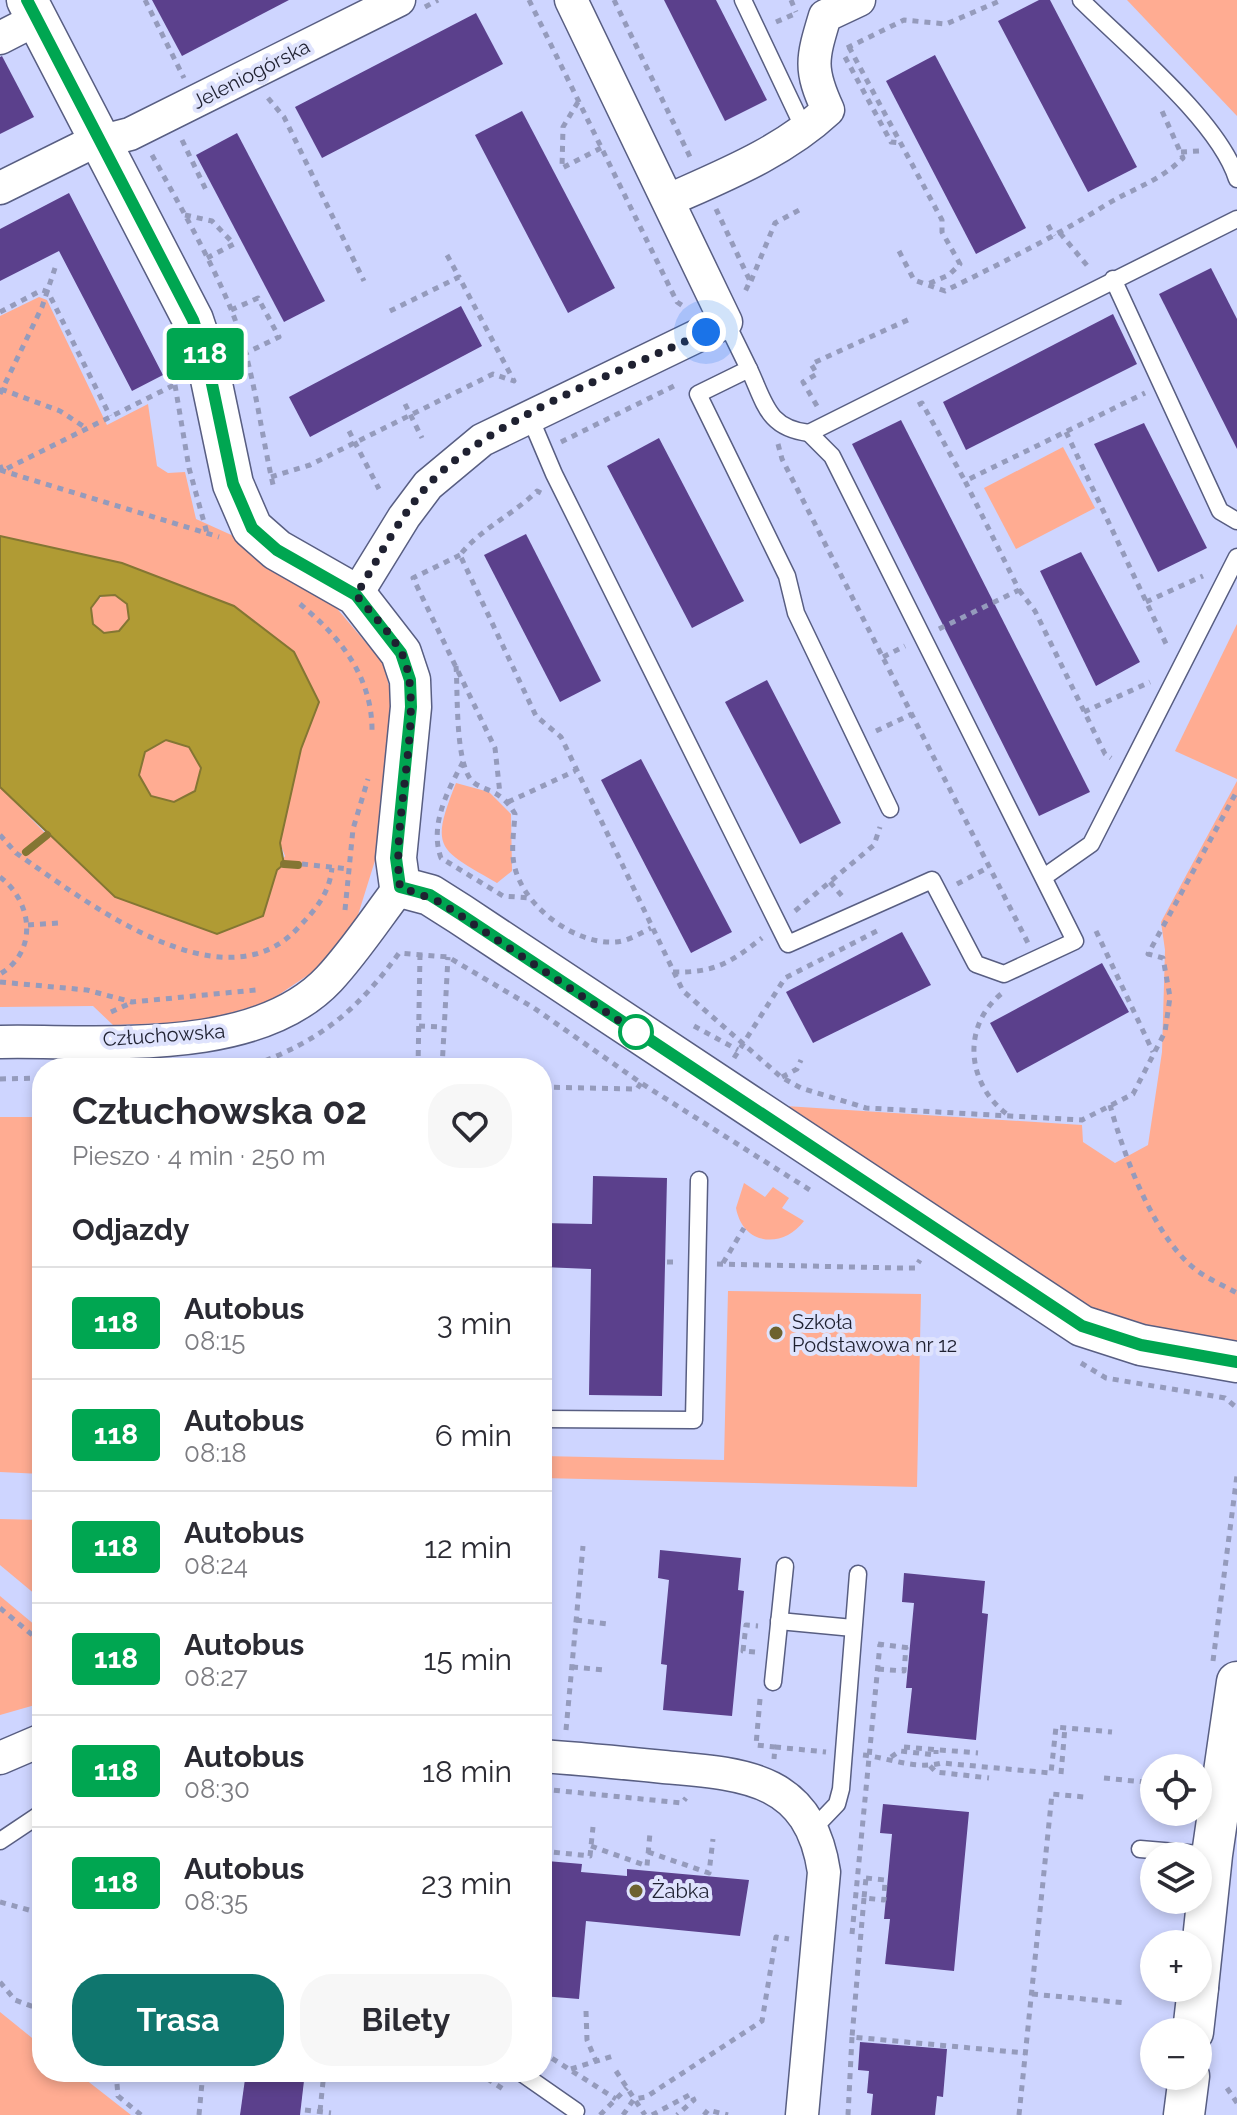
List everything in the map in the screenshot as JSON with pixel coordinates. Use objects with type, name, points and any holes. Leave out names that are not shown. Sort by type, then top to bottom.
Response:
[{"type":"street","name":"Jeleniogórska","points":[[0,188],[87,145],[130,134],[399,0]]},
{"type":"street","points":[[356,595],[404,517],[428,485],[482,440],[725,317],[571,0]]},
{"type":"street","points":[[669,200],[704,185],[805,131],[828,110],[813,79],[815,49],[825,16],[859,0]]},
{"type":"street","points":[[0,38],[32,10],[101,141],[193,320],[208,365],[233,484],[252,528],[277,550],[356,595],[401,653],[410,680],[411,707],[396,858],[400,887],[430,895],[460,914],[1082,1326],[1141,1345],[1237,1362]]},
{"type":"street","name":"Człuchowska","points":[[0,1042],[186,1038],[268,1021],[297,1005],[328,980],[400,887]]},
{"type":"street","points":[[1212,1855],[1230,1684]]},
{"type":"street","points":[[0,1758],[32,1744]]},
{"type":"street","points":[[552,1746],[729,1772],[763,1781],[788,1797],[813,1829],[824,1872],[802,2115]]},
{"type":"street","points":[[1184,2115],[1187,2090]]},
{"type":"lane","points":[[743,0],[805,131]]},
{"type":"lane","points":[[1081,0],[1200,119],[1233,167],[1237,179]]},
{"type":"lane","points":[[725,317],[772,420],[790,431],[809,433],[1237,219]]},
{"type":"lane","points":[[1106,282],[1162,385],[1220,511],[1237,521]]},
{"type":"lane","points":[[749,369],[698,394],[787,576],[796,613],[890,809]]},
{"type":"lane","points":[[529,415],[554,474],[788,944],[932,880],[976,964],[1004,974],[1075,941],[832,456],[809,433]]},
{"type":"lane","points":[[1044,877],[1091,844],[1236,559]]},
{"type":"lane","points":[[552,1419],[694,1420],[699,1180]]},
{"type":"lane","points":[[773,1682],[785,1566]]},
{"type":"lane","points":[[813,1829],[837,1804],[841,1789],[858,1574]]},
{"type":"lane","points":[[779,1621],[853,1635]]},
{"type":"lane","points":[[0,1841],[32,1820]]},
{"type":"lane","points":[[534,2082],[576,2111]]},
{"type":"path","points":[[145,0],[184,77]]},
{"type":"path","points":[[529,0],[677,302],[699,316],[725,317],[750,281],[775,223],[801,209]]},
{"type":"path","points":[[614,0],[750,281]]},
{"type":"path","points":[[791,0],[797,13]]},
{"type":"path","points":[[927,285],[949,275],[960,264],[942,232],[942,220],[849,47],[904,20],[946,24],[1002,0]]},
{"type":"path","points":[[757,31],[810,6]]},
{"type":"path","points":[[265,95],[284,117],[364,281]]},
{"type":"path","points":[[899,251],[914,280],[945,291],[1165,176],[1183,158],[1156,100]]},
{"type":"path","points":[[578,101],[563,127],[562,168],[601,148]]},
{"type":"path","points":[[180,136],[206,190]]},
{"type":"path","points":[[185,215],[212,221],[234,244],[207,258]]},
{"type":"path","points":[[1048,225],[1106,282]]},
{"type":"path","points":[[271,477],[310,465],[493,374],[514,381],[447,255]]},
{"type":"path","points":[[55,268],[48,292],[1,390],[60,411],[86,428]]},
{"type":"path","points":[[388,312],[459,277]]},
{"type":"path","points":[[0,312],[42,290],[48,292],[110,416]]},
{"type":"path","points":[[231,310],[258,298],[279,337],[245,353]]},
{"type":"path","points":[[830,404],[816,410],[803,382],[817,374],[811,364],[912,318]]},
{"type":"path","points":[[1,469],[183,379]]},
{"type":"path","points":[[568,438],[686,381]]},
{"type":"path","points":[[175,385],[189,468],[207,533]]},
{"type":"path","points":[[965,481],[1162,385]]},
{"type":"path","points":[[405,404],[422,438]]},
{"type":"path","points":[[924,406],[1019,590],[1035,611],[1105,754],[1128,770]]},
{"type":"path","points":[[349,431],[379,489]]},
{"type":"path","points":[[1066,432],[1178,669],[1084,712]]},
{"type":"path","points":[[782,459],[1036,959]]},
{"type":"path","points":[[1,469],[221,538]]},
{"type":"path","points":[[500,795],[495,748],[413,578],[460,555],[471,540],[515,513],[537,491]]},
{"type":"path","points":[[460,555],[536,716],[561,737],[683,991],[781,1077],[801,1088],[866,1108],[1082,1120],[1133,1094],[1165,1032],[1169,982],[1163,958],[1148,954],[1237,791]]},
{"type":"path","points":[[1146,602],[1236,559]]},
{"type":"path","points":[[883,657],[1019,590]]},
{"type":"path","points":[[292,596],[333,632],[356,665],[369,704],[372,741]]},
{"type":"path","points":[[456,666],[463,762],[473,782],[500,795],[515,814],[513,861],[517,877],[531,898],[572,934],[594,942],[626,939],[651,928]]},
{"type":"path","points":[[888,725],[912,714]]},
{"type":"path","points":[[463,762],[439,815],[437,847],[441,858],[503,896],[531,898]]},
{"type":"path","points":[[508,802],[575,771]]},
{"type":"path","points":[[344,918],[353,829],[368,775]]},
{"type":"path","points":[[835,878],[874,845],[881,825]]},
{"type":"path","points":[[0,835],[16,853],[144,935],[174,948],[212,956],[259,955],[288,939],[316,909],[330,887],[332,868]]},
{"type":"path","points":[[302,864],[349,869]]},
{"type":"path","points":[[951,887],[989,867]]},
{"type":"path","points":[[0,877],[13,886],[24,904],[28,925],[18,957],[0,974]]},
{"type":"path","points":[[28,925],[59,923]]},
{"type":"path","points":[[1096,930],[1154,1053]]},
{"type":"path","points":[[622,933],[626,939]]},
{"type":"path","points":[[1090,948],[1102,942]]},
{"type":"path","points":[[276,1058],[340,1022],[399,953],[448,957],[534,1008],[641,1083],[826,1200]]},
{"type":"path","points":[[418,1058],[420,954]]},
{"type":"path","points":[[442,1058],[448,957]]},
{"type":"path","points":[[736,1054],[785,978]]},
{"type":"path","points":[[0,982],[87,990],[132,1002],[269,988]]},
{"type":"path","points":[[1008,1116],[997,1108],[981,1085],[976,1072],[973,1044],[990,1005],[1010,989]]},
{"type":"path","points":[[419,1026],[443,1027]]},
{"type":"path","points":[[781,1077],[797,1069],[801,1060]]},
{"type":"path","points":[[0,1079],[32,1078]]},
{"type":"path","points":[[552,1087],[637,1089],[641,1083]]},
{"type":"path","points":[[1110,1105],[1124,1158],[1170,1239],[1197,1271],[1237,1293]]},
{"type":"path","points":[[722,1264],[744,1228]]},
{"type":"path","points":[[913,1255],[933,1268]]},
{"type":"path","points":[[667,1262],[915,1268],[920,1260]]},
{"type":"path","points":[[1079,1361],[1106,1378],[1225,1398],[1237,1408]]},
{"type":"path","points":[[1230,1684],[1237,1475]]},
{"type":"path","points":[[552,1743],[565,1735],[583,1546]]},
{"type":"path","points":[[0,1608],[32,1635]]},
{"type":"path","points":[[576,1620],[608,1624]]},
{"type":"path","points":[[853,1635],[880,1644],[908,1647],[904,1671],[878,1669]]},
{"type":"path","points":[[852,1934],[880,1644]]},
{"type":"path","points":[[572,1667],[605,1670]]},
{"type":"path","points":[[766,1761],[773,1764],[775,1747],[756,1745],[761,1689],[773,1682]]},
{"type":"path","points":[[942,1763],[1051,1773],[1056,1727],[1112,1732]]},
{"type":"path","points":[[1061,1774],[1065,1727]]},
{"type":"path","points":[[904,1747],[978,1753]]},
{"type":"path","points":[[891,1757],[900,1751],[936,1755],[936,1750]]},
{"type":"path","points":[[930,1766],[936,1772],[989,1778]]},
{"type":"path","points":[[1104,1778],[1140,1782]]},
{"type":"path","points":[[552,1790],[682,1803],[690,1791]]},
{"type":"path","points":[[1019,2115],[1052,1794],[1084,1797]]},
{"type":"path","points":[[552,1852],[590,1856],[593,1827]]},
{"type":"path","points":[[591,1846],[647,1866],[650,1833]]},
{"type":"path","points":[[648,1852],[709,1873],[713,1839]]},
{"type":"path","points":[[848,2115],[852,2037],[864,1898],[866,1878],[885,1880],[884,1900],[864,1898]]},
{"type":"path","points":[[0,1902],[29,1910]]},
{"type":"path","points":[[623,2115],[634,2099],[646,2097],[762,2021],[776,1937],[802,1941]]},
{"type":"path","points":[[0,1982],[15,2000],[32,2006]]},
{"type":"path","points":[[1031,1994],[1126,2003]]},
{"type":"path","points":[[586,2011],[587,2040],[596,2061]]},
{"type":"path","points":[[852,2037],[1025,2053]]},
{"type":"path","points":[[570,2069],[613,2056]]},
{"type":"path","points":[[552,2059],[616,2099]]},
{"type":"path","points":[[616,2071],[645,2115]]},
{"type":"path","points":[[117,2082],[118,2096],[141,2115]]},
{"type":"path","points":[[199,2115],[202,2082]]},
{"type":"path","points":[[320,2111],[323,2082]]},
{"type":"path","points":[[600,2115],[627,2088]]},
{"type":"path","points":[[1227,2088],[1237,2103]]},
{"type":"path","points":[[652,2115],[691,2094],[694,2100],[677,2115]]},
{"type":"path","points":[[305,2110],[331,2113]]},
{"type":"path","points":[[704,2115],[708,2110],[728,2115]]},
{"type":"shaded area","points":[[1127,0],[1237,0],[1237,116]]},
{"type":"shaded area","points":[[39,297],[47,300],[107,425],[148,404],[157,466],[168,473],[185,472],[196,519],[238,538],[334,605],[383,663],[394,705],[378,851],[358,915],[314,971],[268,1002],[199,1022],[113,1025],[93,1006],[0,1007],[0,787],[47,835],[263,915],[277,870],[285,856],[280,843],[301,749],[319,702],[122,563],[0,536],[0,316]]},
{"type":"shaded area","points":[[1063,447],[1095,508],[1016,549],[984,488]]},
{"type":"shaded area","points":[[0,536],[122,563],[234,606],[294,652],[319,702],[301,749],[280,843],[284,864],[277,870],[263,916],[217,934],[115,897],[0,787]],"holes":[[[115,595],[127,604],[129,619],[119,631],[104,633],[93,624],[91,608],[100,596]],[[166,740],[189,747],[201,768],[195,791],[174,802],[151,796],[139,775],[145,752]]]},
{"type":"shaded area","points":[[110,595],[124,600],[129,614],[124,628],[110,633],[96,628],[91,614],[96,600]]},
{"type":"shaded area","points":[[1237,624],[1237,779],[1175,751]]},
{"type":"shaded area","points":[[170,740],[192,749],[201,771],[192,793],[170,802],[148,793],[139,771],[148,749]]},
{"type":"shaded area","points":[[1237,781],[1237,1347],[1099,1316],[770,1105],[1082,1125],[1083,1142],[1115,1163],[1148,1145],[1162,1052],[1165,950],[1161,922]]},
{"type":"shaded area","points":[[456,783],[489,792],[511,814],[512,871],[497,883],[451,854],[445,845],[443,822]]},
{"type":"shaded area","points":[[0,1117],[32,1117],[32,1474],[0,1472]]},
{"type":"shaded area","points":[[744,1183],[765,1197],[773,1187],[789,1198],[782,1208],[804,1221],[786,1236],[765,1239],[755,1236],[740,1221],[736,1208]]},
{"type":"shaded area","points":[[728,1291],[921,1294],[917,1487],[552,1478],[552,1456],[724,1460]]},
{"type":"shaded area","points":[[0,1519],[32,1520],[32,1592],[0,1565]]},
{"type":"shaded area","points":[[0,1596],[32,1623],[32,1706],[0,1715]]},
{"type":"shaded area","points":[[0,2012],[32,2038],[32,2082],[89,2082],[131,2115],[0,2115]]},
{"type":"building","points":[[152,0],[289,0],[182,56]]},
{"type":"building","points":[[664,0],[716,0],[767,100],[725,121]]},
{"type":"building","points":[[1039,0],[1050,0],[1137,167],[1088,192],[998,21]]},
{"type":"building","points":[[476,13],[503,64],[322,158],[295,107]]},
{"type":"building","points":[[935,55],[1026,228],[976,254],[886,81]]},
{"type":"building","points":[[0,57],[34,117],[0,134]]},
{"type":"building","points":[[522,111],[615,288],[568,313],[475,135]]},
{"type":"building","points":[[237,133],[325,301],[284,322],[196,155]]},
{"type":"building","points":[[69,193],[163,375],[132,391],[59,251],[0,281],[0,229]]},
{"type":"building","points":[[1211,268],[1237,319],[1237,449],[1159,294]]},
{"type":"building","points":[[461,306],[482,346],[310,437],[289,397]]},
{"type":"building","points":[[1113,314],[1137,364],[966,450],[943,402]]},
{"type":"building","points":[[901,420],[1090,792],[1039,816],[852,444]]},
{"type":"building","points":[[1144,423],[1207,548],[1158,572],[1094,444]]},
{"type":"building","points":[[659,438],[744,601],[692,628],[607,466]]},
{"type":"building","points":[[526,534],[601,681],[560,702],[484,555]]},
{"type":"building","points":[[1081,552],[1140,662],[1096,686],[1040,571]]},
{"type":"building","points":[[767,680],[841,823],[800,844],[725,702]]},
{"type":"building","points":[[641,759],[732,932],[691,953],[601,780]]},
{"type":"building","points":[[902,932],[931,985],[813,1043],[786,992]]},
{"type":"building","points":[[1102,963],[1129,1012],[1017,1073],[990,1023]]},
{"type":"building","points":[[593,1176],[667,1178],[662,1396],[589,1395],[591,1269],[552,1267],[552,1223],[592,1224]]},
{"type":"building","points":[[660,1550],[741,1558],[738,1590],[744,1591],[732,1716],[663,1710],[667,1665],[661,1664],[669,1580],[658,1578]]},
{"type":"building","points":[[904,1573],[985,1581],[982,1613],[988,1614],[976,1740],[907,1733],[912,1688],[906,1688],[914,1603],[902,1602]]},
{"type":"building","points":[[883,1804],[969,1812],[954,1971],[885,1964],[890,1919],[884,1919],[892,1834],[880,1833]]},
{"type":"building","points":[[552,1861],[582,1864],[581,1872],[627,1876],[627,1869],[749,1880],[740,1936],[586,1921],[579,1999],[552,1997]]},
{"type":"building","points":[[860,2042],[947,2049],[943,2097],[937,2096],[935,2115],[871,2115],[873,2094],[867,2093],[869,2071],[858,2070]]},
{"type":"building","points":[[245,2082],[304,2082],[300,2115],[240,2115]]},
{"type":"waterway","points":[[26,852],[47,835]]},
{"type":"waterway","points":[[284,864],[298,865]]},
{"type":"bus line","name":"118","points":[[27,0],[193,320],[208,365],[233,484],[252,528],[277,550],[356,595],[401,653],[410,680],[411,707],[397,832],[396,858],[400,887],[430,895],[460,914],[1082,1326],[1141,1345],[1237,1362]]},
{"type":"place","name":"Szkoła Podstawowa nr 12","points":[[776,1333]]},
{"type":"place","name":"Żabka","points":[[636,1891]]},
{"type":"route","points":[[636,1032],[639,1034],[430,895],[400,887],[396,858],[397,832],[411,707],[410,680],[401,653],[356,595],[404,517],[428,485],[482,440],[706,332]]}]
